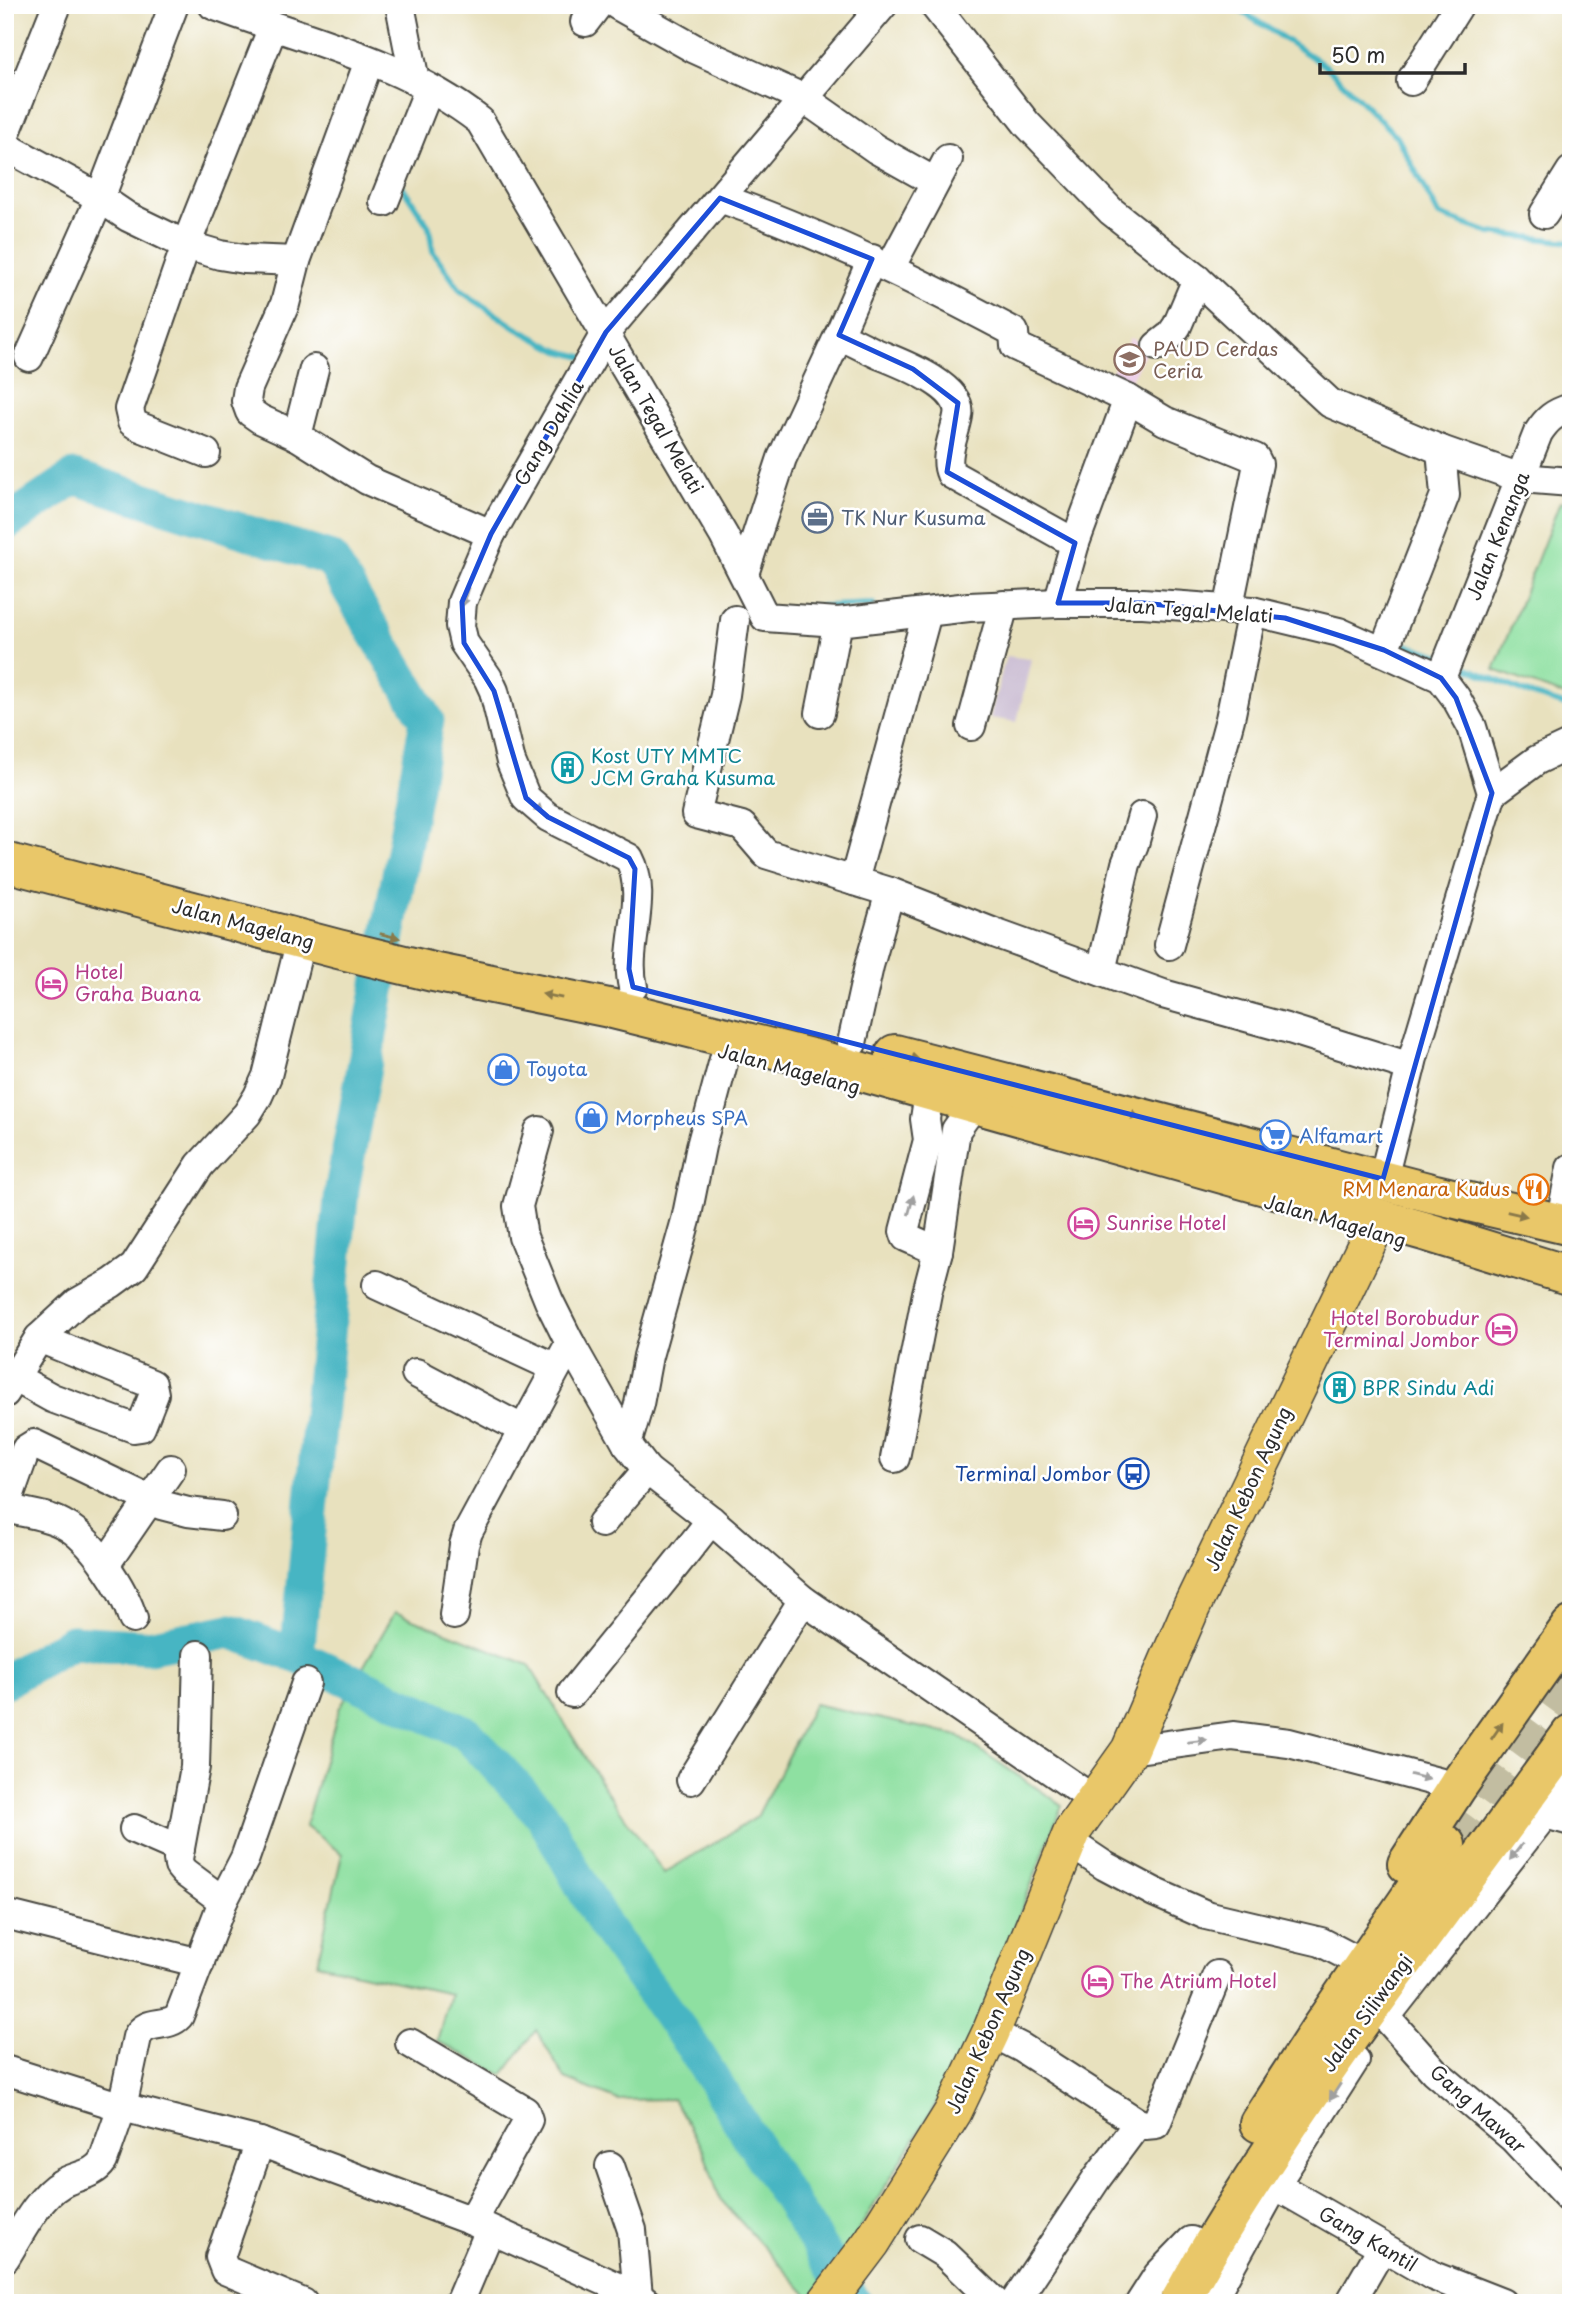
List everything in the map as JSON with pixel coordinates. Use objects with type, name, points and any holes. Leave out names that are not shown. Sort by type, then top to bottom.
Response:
[{"type":"highway","name":"Jalan Magelang","points":[[5,837],[186,886],[340,937],[626,999],[624,1018],[633,1024],[1373,1231],[1571,1291]]},
{"type":"highway","name":"Jalan Magelang","points":[[5,862],[301,939],[340,937]]},
{"type":"highway","points":[[626,999],[839,1053],[1383,1179],[1565,1225]]},
{"type":"highway","points":[[839,1053],[1571,1276]]},
{"type":"highway","points":[[1297,2064],[1325,1993],[1348,1956],[1457,1787],[1571,1626]]},
{"type":"highway","name":"Jalan Siliwangi","points":[[1180,2303],[1197,2269],[1267,2177],[1337,2053],[1571,1734]]},
{"type":"highway","name":"Jalan Siliwangi","points":[[1160,2303],[1191,2241],[1249,2139],[1446,1845]]},
{"type":"main road","name":"Jalan Kebon Agung","points":[[826,2303],[872,2242],[953,2112],[991,2032],[1073,1830],[1130,1750],[1191,1608],[1373,1231]]},
{"type":"street","points":[[5,135],[57,5]]},
{"type":"street","points":[[29,357],[100,198],[174,5]]},
{"type":"street","name":"Jalan Tegal Melati","points":[[213,5],[264,18],[369,61],[422,85],[480,121],[606,332],[744,574],[765,617],[838,622],[969,607],[1143,603],[1240,610],[1339,632],[1441,678],[1472,727],[1492,793]]},
{"type":"street","points":[[384,202],[422,85],[400,5]]},
{"type":"street","points":[[617,5],[695,49],[805,99],[876,149],[942,170],[839,335],[782,458],[744,574]]},
{"type":"street","name":"Jalan Tegal Melati","points":[[606,332],[883,5]]},
{"type":"street","points":[[934,5],[1027,124],[1111,211],[1197,279],[1329,403],[1441,450],[1521,478],[1571,482]]},
{"type":"street","points":[[1411,81],[1459,5]]},
{"type":"street","points":[[206,453],[138,426],[129,417],[129,409],[264,18]]},
{"type":"street","points":[[369,61],[296,261],[285,304],[248,388],[246,401],[250,412],[260,419],[297,436],[367,480],[491,534]]},
{"type":"street","points":[[5,146],[100,198],[128,217],[186,244],[220,255],[244,259],[296,261]]},
{"type":"street","points":[[1544,214],[1571,171]]},
{"type":"street","points":[[720,198],[881,264],[1014,332],[1014,346],[1128,399],[1165,421],[1258,461],[1224,743],[1169,945]]},
{"type":"street","points":[[1157,346],[1170,336],[1177,326],[1197,279]]},
{"type":"street","name":"Gang Dahlia","points":[[606,332],[491,534],[462,602],[460,626],[464,643],[494,691],[511,762],[526,798],[548,817],[629,858],[635,869],[638,883],[626,999]]},
{"type":"street","points":[[839,335],[913,369],[948,391],[958,403],[959,412],[948,457],[951,474],[1075,543]]},
{"type":"street","points":[[297,436],[314,369]]},
{"type":"street","points":[[1058,603],[1075,543],[1128,399]]},
{"type":"street","name":"Jalan Kenanga","points":[[1441,678],[1538,433],[1547,419],[1571,408]]},
{"type":"street","points":[[1384,650],[1445,495],[1441,450]]},
{"type":"street","points":[[971,726],[1004,605]]},
{"type":"street","points":[[854,881],[927,613]]},
{"type":"street","points":[[735,620],[725,695],[696,814],[742,826],[766,854],[890,891],[997,934],[1163,994],[1286,1028],[1411,1067]]},
{"type":"street","points":[[820,713],[838,622]]},
{"type":"street","points":[[1383,1179],[1411,1067],[1492,793],[1537,760],[1571,744]]},
{"type":"street","points":[[1101,971],[1126,864],[1142,817]]},
{"type":"street","points":[[839,1053],[869,966],[890,891]]},
{"type":"street","points":[[40,1338],[152,1384],[154,1394],[141,1427],[134,1428],[8,1381],[40,1338],[77,1303],[112,1283],[134,1266],[200,1165],[253,1105],[267,1076],[301,939]]},
{"type":"street","points":[[626,1444],[639,1404],[648,1356],[686,1220],[701,1146],[726,1052]]},
{"type":"street","points":[[928,1106],[925,1119],[928,1140],[904,1231],[906,1237],[938,1251]]},
{"type":"street","points":[[895,1458],[927,1293],[938,1251],[956,1130],[966,1116]]},
{"type":"street","points":[[539,1131],[518,1206],[523,1237],[549,1301],[626,1444],[647,1469],[711,1520],[803,1600],[1094,1800]]},
{"type":"street","points":[[1565,1225],[1571,1167]]},
{"type":"street","points":[[377,1285],[556,1368]]},
{"type":"street","points":[[454,1615],[468,1532],[570,1343]]},
{"type":"street","points":[[416,1373],[524,1430]]},
{"type":"street","points":[[133,1619],[105,1565],[78,1534],[62,1523],[5,1508],[26,1449],[34,1444],[173,1508],[222,1516]]},
{"type":"street","points":[[105,1565],[171,1469]]},
{"type":"street","points":[[602,1523],[647,1469]]},
{"type":"street","points":[[572,1693],[660,1587],[711,1520]]},
{"type":"street","points":[[691,1780],[803,1600]]},
{"type":"street","points":[[198,1655],[195,1767],[180,1849],[180,1866],[223,1901]]},
{"type":"street","points":[[5,2258],[46,2197],[61,2184],[98,2169],[103,2161],[122,2107],[137,2036],[141,2030],[147,2025],[177,2020],[223,1901],[245,1858],[306,1683]]},
{"type":"street","points":[[1130,1750],[1233,1736],[1289,1743],[1457,1787]]},
{"type":"street","points":[[1210,2303],[1267,2177],[1386,2017],[1558,1817],[1571,1777]]},
{"type":"street","points":[[134,1829],[180,1849]]},
{"type":"street","points":[[1069,1842],[1154,1892],[1206,1915],[1321,1942],[1348,1956]]},
{"type":"street","points":[[5,1914],[200,1963]]},
{"type":"street","points":[[991,2032],[1022,2048],[1138,2123],[1156,2124],[1217,1975]]},
{"type":"street","name":"Gang Mawar","points":[[1386,2017],[1434,2071],[1513,2138],[1571,2200]]},
{"type":"street","points":[[410,2043],[526,2110],[528,2115],[481,2225],[459,2303]]},
{"type":"street","points":[[5,2070],[122,2107],[260,2142],[481,2225],[643,2299]]},
{"type":"street","points":[[1014,2303],[1097,2178],[1138,2123]]},
{"type":"street","points":[[260,2142],[220,2257],[222,2266],[225,2270],[303,2303]]},
{"type":"street","points":[[610,2166],[632,2230],[643,2299]]},
{"type":"street","name":"Gang Kantil","points":[[1267,2177],[1433,2276],[1502,2303]]},
{"type":"street","points":[[919,2239],[945,2254],[996,2303]]},
{"type":"street","points":[[1140,2303],[1158,2275],[1191,2241]]},
{"type":"street","points":[[1350,2303],[1382,2248]]},
{"type":"highlighted area","points":[[720,198],[872,259],[839,335],[913,369],[958,403],[947,472],[1075,543],[1058,603],[1143,603],[1285,618],[1384,650],[1441,678],[1456,698],[1492,793],[1383,1179],[633,987],[629,969],[635,869],[629,858],[548,817],[526,798],[494,691],[464,643],[462,602],[491,534],[606,332]]},
{"type":"shaded area","name":"PAUD Cerdas Ceria","points":[[1130,338],[1148,347],[1129,383],[1111,373]]},
{"type":"shaded area","points":[[1006,656],[1031,659],[1017,722],[990,718]]},
{"type":"green space","points":[[1560,502],[1571,503],[1571,698],[1494,670]]},
{"type":"green space","points":[[395,1612],[529,1665],[603,1786],[664,1873],[757,1817],[814,1704],[959,1736],[1062,1805],[964,2058],[841,2259],[810,2298],[720,2199],[703,2150],[673,2099],[618,2100],[565,2079],[536,2030],[503,2075],[437,2041],[450,1994],[317,1964],[342,1854],[305,1826],[339,1709]]},
{"type":"waterway","points":[[1232,5],[1326,66],[1397,137],[1439,215],[1490,233],[1571,242]]},
{"type":"waterway","points":[[400,183],[429,227],[433,252],[461,291],[516,328],[559,351],[583,357]]},
{"type":"waterway","points":[[5,524],[74,477],[331,559],[427,720],[342,1189],[297,1656],[466,1733],[542,1815],[604,1925],[692,2046],[855,2303]]},
{"type":"waterway","points":[[807,607],[873,604]]},
{"type":"waterway","points":[[1395,641],[1441,656]]},
{"type":"waterway","points":[[1456,663],[1529,694],[1571,707]]},
{"type":"waterway","points":[[5,1681],[72,1642],[149,1647],[230,1631],[297,1656]]},
{"type":"tunnel","points":[[1446,1845],[1571,1675]]},
{"type":"place","name":"PAUD Cerdas Ceria","points":[[1130,360]]},
{"type":"place","name":"TK Nur Kusuma","points":[[818,518]]},
{"type":"place","name":"Kost UTY MMTC JCM Graha Kusuma","points":[[568,767]]},
{"type":"place","name":"Hotel Graha Buana","points":[[52,983]]},
{"type":"place","name":"Toyota","points":[[503,1069]]},
{"type":"place","name":"Morpheus SPA","points":[[592,1118]]},
{"type":"place","name":"Alfamart","points":[[1276,1136]]},
{"type":"place","name":"RM Menara Kudus","points":[[1533,1189]]},
{"type":"place","name":"Sunrise Hotel","points":[[1083,1223]]},
{"type":"place","name":"Hotel Borobudur Terminal Jombor","points":[[1502,1329]]},
{"type":"place","name":"BPR Sindu Adi","points":[[1339,1388]]},
{"type":"place","name":"Terminal Jombor","points":[[1134,1474]]},
{"type":"place","name":"The Atrium Hotel","points":[[1097,1981]]}]
